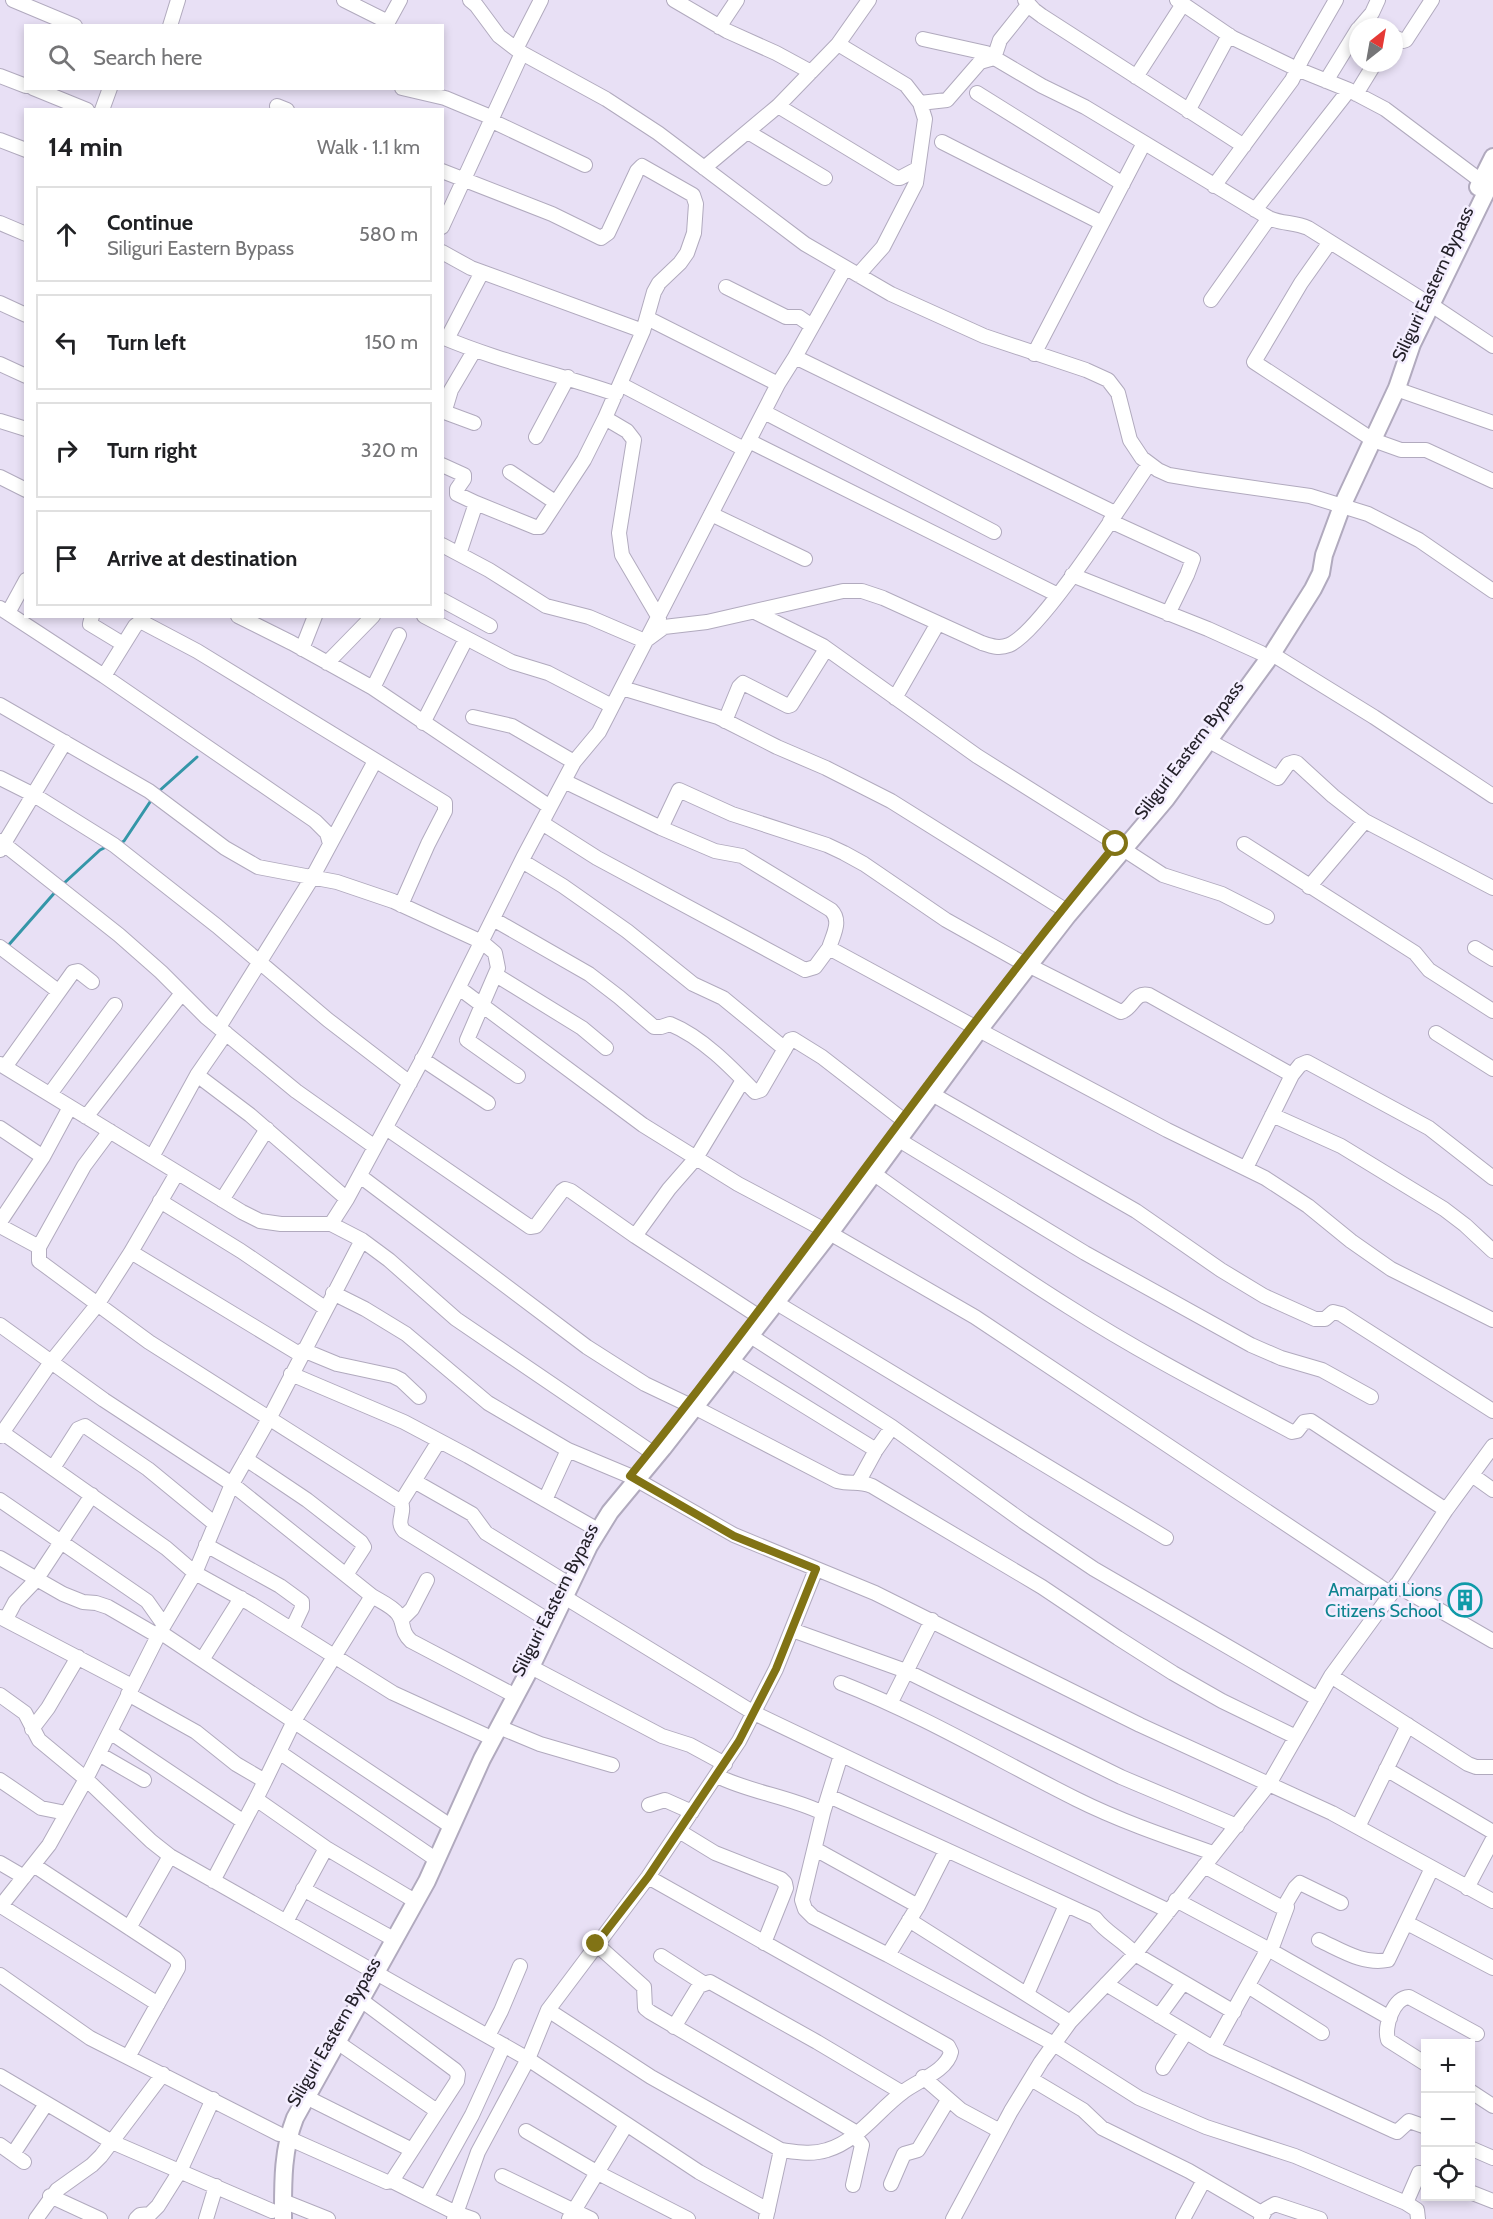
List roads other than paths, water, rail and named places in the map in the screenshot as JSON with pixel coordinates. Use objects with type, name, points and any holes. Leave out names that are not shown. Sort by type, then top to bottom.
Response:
[{"type":"main road","name":"Siliguri Eastern Bypass","points":[[1384,414],[1389,386],[1403,342],[1489,184],[1493,157]]},
{"type":"main road","name":"Siliguri Eastern Bypass","points":[[1025,964],[1062,908],[1166,799],[1209,741],[1266,653],[1324,555],[1342,506],[1396,389],[1426,302]]},
{"type":"main road","name":"Siliguri Eastern Bypass","points":[[283,2136],[361,2000],[388,1936],[431,1856],[454,1800],[531,1667],[591,1526],[634,1478],[650,1451],[730,1360],[776,1302],[902,1119],[1120,847],[1266,653]]},
{"type":"main road","name":"Siliguri Eastern Bypass","points":[[277,2212],[273,2175],[294,2098],[427,1881],[508,1692],[546,1619],[599,1529],[755,1314],[899,1140],[975,1027]]},
{"type":"street","points":[[13,0],[70,24]]},
{"type":"street","points":[[171,24],[178,0]]},
{"type":"street","points":[[344,0],[388,22],[400,0]]},
{"type":"street","points":[[470,0],[499,36],[519,51],[606,99],[658,133],[805,244],[845,268],[891,294],[984,336],[1086,370],[1108,380],[1118,393],[1130,440],[1149,464],[1169,475],[1310,496],[1368,514],[1398,527],[1493,591]]},
{"type":"street","points":[[444,222],[493,119],[541,0]]},
{"type":"street","points":[[674,0],[719,27],[811,72]]},
{"type":"street","points":[[719,27],[737,0]]},
{"type":"street","points":[[704,168],[778,106],[838,44],[869,0]]},
{"type":"street","points":[[1214,186],[1292,80],[1336,0]]},
{"type":"street","points":[[1368,18],[1378,0]]},
{"type":"street","points":[[1403,41],[1407,40],[1432,0]]},
{"type":"street","points":[[994,58],[1000,40],[1027,2],[1042,16],[1244,146]]},
{"type":"street","points":[[1136,77],[1180,2],[1229,35],[1385,109],[1489,184]]},
{"type":"street","points":[[1188,111],[1229,35]]},
{"type":"street","points":[[923,39],[975,50],[1085,107],[1269,218],[1284,224],[1301,225],[1493,346]]},
{"type":"street","points":[[838,44],[906,85],[920,104],[925,118],[916,183],[884,247],[858,275]]},
{"type":"street","points":[[1326,81],[1349,44]]},
{"type":"street","points":[[920,104],[947,99],[980,62],[994,58]]},
{"type":"street","points":[[1255,210],[1368,72]]},
{"type":"street","points":[[0,76],[24,85]]},
{"type":"street","points":[[38,90],[82,108]]},
{"type":"street","points":[[103,108],[109,90]]},
{"type":"street","points":[[411,90],[445,98],[585,165]]},
{"type":"street","points":[[977,93],[1123,184]]},
{"type":"street","points":[[778,106],[897,178],[917,169]]},
{"type":"street","points":[[748,132],[825,178]]},
{"type":"street","points":[[0,140],[24,149]]},
{"type":"street","points":[[942,142],[1102,223]]},
{"type":"street","points":[[1034,354],[1144,143]]},
{"type":"street","points":[[444,172],[552,214],[601,238],[608,232],[642,166],[693,195],[696,204],[691,241],[680,263],[659,283],[654,292],[645,325],[605,418],[584,460],[542,524],[538,527],[476,504],[457,494],[457,489],[464,476],[444,466]]},
{"type":"street","points":[[1211,300],[1269,218]]},
{"type":"street","points":[[0,223],[24,233]]},
{"type":"street","points":[[1330,242],[1301,283],[1254,362],[1373,440],[1401,450],[1426,450],[1493,481]]},
{"type":"street","points":[[444,253],[482,272],[645,325],[778,384]]},
{"type":"street","points":[[331,1224],[360,1176],[423,1059],[574,762],[599,732],[778,384],[845,268]]},
{"type":"street","points":[[482,272],[445,338],[474,351],[618,389],[747,445],[1058,595]]},
{"type":"street","points":[[726,286],[786,318],[799,317],[812,326]]},
{"type":"street","points":[[0,303],[24,314]]},
{"type":"street","points":[[474,351],[451,390],[445,410],[447,413],[474,423]]},
{"type":"street","points":[[795,357],[1193,559],[1168,614]]},
{"type":"street","points":[[0,364],[24,375]]},
{"type":"street","points":[[536,437],[568,377]]},
{"type":"street","points":[[1396,389],[1493,423]]},
{"type":"street","points":[[764,412],[994,532]]},
{"type":"street","points":[[605,418],[627,431],[634,440],[619,533],[620,543],[622,555],[659,618]]},
{"type":"street","points":[[0,421],[24,428]]},
{"type":"street","points":[[645,641],[664,627],[707,622],[843,591],[862,591],[997,648],[1010,645],[1040,618],[1058,595],[1149,464]]},
{"type":"street","points":[[510,472],[555,502]]},
{"type":"street","points":[[0,477],[24,489]]},
{"type":"street","points":[[459,554],[476,504]]},
{"type":"street","points":[[711,514],[805,559]]},
{"type":"street","points":[[444,546],[498,575],[546,606],[589,617],[645,641]]},
{"type":"street","points":[[1072,575],[1266,653],[1374,717],[1493,796]]},
{"type":"street","points":[[24,583],[4,611],[104,676],[315,820],[327,832],[330,844]]},
{"type":"street","points":[[444,601],[490,626]]},
{"type":"street","points":[[754,612],[826,649],[977,756],[1163,875],[1222,894],[1267,918]]},
{"type":"street","points":[[92,618],[90,624],[123,644]]},
{"type":"street","points":[[242,618],[373,688],[550,807]]},
{"type":"street","points":[[302,649],[314,618]]},
{"type":"street","points":[[327,663],[372,618]]},
{"type":"street","points":[[428,618],[512,662],[548,673],[612,706]]},
{"type":"street","points":[[104,676],[138,623],[144,623],[197,651],[441,801],[446,807],[401,905]]},
{"type":"street","points":[[894,698],[938,623]]},
{"type":"street","points":[[373,688],[399,635]]},
{"type":"street","points":[[423,723],[466,639]]},
{"type":"street","points":[[725,721],[739,687],[743,683],[788,706],[792,705],[826,649]]},
{"type":"street","points":[[622,688],[725,721],[826,768],[891,801],[1062,908]]},
{"type":"street","points":[[0,705],[150,792],[225,848],[258,867],[337,882],[401,905],[482,942],[495,953],[498,968],[467,1040],[518,1076]]},
{"type":"street","points":[[472,717],[512,726],[574,762]]},
{"type":"street","points":[[1209,741],[1278,778],[1288,764],[1297,763],[1365,821],[1493,888]]},
{"type":"street","points":[[65,742],[2,845],[119,935],[222,1030],[296,1091],[375,1148]]},
{"type":"street","points":[[152,1157],[260,962],[312,878],[375,761]]},
{"type":"street","points":[[0,778],[34,795],[109,841],[217,926],[328,1020],[410,1083]]},
{"type":"street","points":[[542,823],[597,858],[805,970],[815,967],[829,948],[837,923],[837,918],[831,910],[742,855],[715,851],[661,828],[564,781]]},
{"type":"street","points":[[661,828],[679,790],[732,814],[827,845],[864,864],[946,920],[1025,964],[1121,1012],[1127,1010],[1138,995],[1149,994],[1292,1075]]},
{"type":"street","points":[[1309,886],[1365,821]]},
{"type":"street","points":[[1244,844],[1415,953],[1429,970],[1493,1011]]},
{"type":"street","points":[[522,861],[563,886],[627,931],[693,984],[723,998],[785,1049]]},
{"type":"street","points":[[493,919],[589,974],[619,996],[654,1027],[661,1028],[670,1024],[692,1037],[755,1092],[759,1092],[790,1040],[797,1040],[902,1119]]},
{"type":"street","points":[[0,947],[58,992]]},
{"type":"street","points":[[829,948],[1167,1130],[1246,1167],[1308,1206],[1351,1241],[1391,1269],[1493,1320]]},
{"type":"street","points":[[1475,948],[1493,959]]},
{"type":"street","points":[[92,982],[75,971],[2,1065],[177,1173],[260,1221],[281,1224],[331,1224],[362,1240],[389,1260],[456,1319],[650,1451]]},
{"type":"street","points":[[496,975],[582,1028],[606,1048]]},
{"type":"street","points":[[459,988],[643,1125],[738,1184],[826,1230],[975,1317],[1088,1394],[1394,1589],[1493,1641]]},
{"type":"street","points":[[86,1117],[182,993]]},
{"type":"street","points":[[50,1094],[115,1005]]},
{"type":"street","points":[[1436,1033],[1493,1069]]},
{"type":"street","points":[[423,1059],[488,1103]]},
{"type":"street","points":[[1246,1167],[1292,1075],[1303,1062],[1312,1064],[1429,1128],[1493,1178]]},
{"type":"street","points":[[197,1075],[267,1129],[347,1199]]},
{"type":"street","points":[[634,1236],[669,1189],[696,1158],[743,1080]]},
{"type":"street","points":[[932,1094],[1136,1211],[1221,1270],[1264,1296],[1315,1320],[1324,1319],[1333,1312],[1341,1314],[1493,1411]]},
{"type":"street","points":[[39,1247],[0,1224],[43,1157],[70,1107]]},
{"type":"street","points":[[1272,1114],[1341,1146],[1444,1209],[1460,1220],[1493,1251]]},
{"type":"street","points":[[0,1128],[43,1157]]},
{"type":"street","points":[[386,1128],[530,1227],[536,1226],[562,1191],[568,1189],[634,1236],[755,1314]]},
{"type":"street","points":[[222,1200],[267,1129]]},
{"type":"street","points":[[110,1131],[84,1166],[39,1247],[39,1261],[97,1305],[219,1387],[270,1417],[401,1502],[403,1510],[399,1522],[404,1531],[546,1619]]},
{"type":"street","points":[[899,1140],[1085,1252],[1251,1345],[1281,1358],[1322,1370],[1371,1397]]},
{"type":"street","points":[[177,1173],[97,1305],[51,1362],[1,1433],[166,1548],[195,1573],[241,1598],[393,1693],[492,1731],[612,1766]]},
{"type":"street","points":[[873,1173],[964,1239],[1071,1309],[1292,1432],[1297,1431],[1304,1422],[1311,1421],[1446,1510]]},
{"type":"street","points":[[360,1176],[587,1347],[645,1384],[837,1480],[847,1484],[859,1481],[892,1497],[1042,1587],[1173,1673],[1222,1701],[1296,1737]]},
{"type":"street","points":[[160,1201],[241,1251],[325,1308]]},
{"type":"street","points":[[158,2004],[1,1906],[49,1845],[86,1779],[161,1631],[195,1573],[232,1484],[270,1417],[362,1240]]},
{"type":"street","points":[[131,1252],[302,1352],[337,1364],[393,1376],[401,1380],[418,1397]]},
{"type":"street","points":[[333,1293],[406,1334],[488,1403],[568,1449],[634,1478],[734,1536],[932,1620],[1140,1725],[1358,1827],[1493,1901]]},
{"type":"street","points":[[776,1302],[1166,1538]]},
{"type":"street","points":[[0,1325],[232,1484],[372,1596],[394,1610],[401,1620],[405,1635],[411,1641],[508,1692]]},
{"type":"street","points":[[748,1335],[892,1427],[1024,1522],[1094,1569],[1318,1699]]},
{"type":"street","points":[[730,1360],[876,1450]]},
{"type":"street","points":[[291,1374],[404,1422],[591,1526]]},
{"type":"street","points":[[53,1468],[78,1430],[85,1426],[148,1469],[215,1524]]},
{"type":"street","points":[[859,1481],[892,1427]]},
{"type":"street","points":[[401,1502],[439,1441]]},
{"type":"street","points":[[953,2219],[1000,2131],[1054,2044],[1070,2022],[1135,1954],[1269,1784],[1331,1676],[1493,1446]]},
{"type":"street","points":[[545,1500],[568,1449]]},
{"type":"street","points":[[246,1459],[307,1500],[361,1542],[364,1547],[346,1575]]},
{"type":"street","points":[[1472,1475],[1493,1490]]},
{"type":"street","points":[[414,1481],[472,1514],[486,1533],[565,1589],[754,1713],[841,1755],[1268,1949],[1390,2018]]},
{"type":"street","points":[[92,1495],[36,1580],[21,1594],[3,1618],[78,1657],[187,1727],[236,1764],[265,1781]]},
{"type":"street","points":[[0,1500],[147,1601],[161,1631]]},
{"type":"street","points":[[206,1545],[280,1586],[302,1602],[302,1608],[292,1629]]},
{"type":"street","points":[[0,1558],[73,1599],[96,1602],[161,1631],[446,1823]]},
{"type":"street","points":[[455,2216],[478,2152],[528,2059],[548,2010],[648,1877],[721,1770],[754,1713],[792,1630],[816,1569]]},
{"type":"street","points":[[401,1620],[412,1609],[427,1580]]},
{"type":"street","points":[[213,1881],[294,1721],[372,1596]]},
{"type":"street","points":[[202,1660],[241,1598]]},
{"type":"street","points":[[891,1702],[932,1620]]},
{"type":"street","points":[[792,1630],[906,1671],[1121,1777],[1237,1826]]},
{"type":"street","points":[[32,1729],[53,1701],[78,1657]]},
{"type":"street","points":[[531,1667],[662,1737],[690,1745],[740,1787],[790,1799],[823,1813]]},
{"type":"street","points":[[1331,1676],[1468,1764],[1476,1767],[1493,1767]]},
{"type":"street","points":[[841,1683],[891,1702],[1078,1800],[1133,1824],[1213,1853]]},
{"type":"street","points":[[0,1695],[26,1713],[39,1740],[86,1779],[170,1856],[528,2059],[626,2125],[767,2214],[781,2150]]},
{"type":"street","points":[[1358,1827],[1408,1725]]},
{"type":"street","points":[[110,1732],[244,1822]]},
{"type":"street","points":[[279,1752],[431,1856]]},
{"type":"street","points":[[99,1754],[144,1780]]},
{"type":"street","points":[[841,1755],[823,1813],[802,1900],[813,1917],[888,1954],[1054,2044],[1139,2098],[1171,2113],[1295,2156],[1406,2203],[1417,2210],[1418,2219]]},
{"type":"street","points":[[1386,1769],[1493,1832]]},
{"type":"street","points":[[0,1780],[41,1808],[66,1813]]},
{"type":"street","points":[[829,1796],[1095,1918],[1101,1927],[1135,1954],[1234,2012]]},
{"type":"street","points":[[256,1799],[326,1848],[410,1898]]},
{"type":"street","points":[[649,1805],[665,1800],[692,1812]]},
{"type":"street","points":[[679,1831],[715,1853],[781,1879],[785,1883],[786,1888],[764,1943]]},
{"type":"street","points":[[1467,1888],[1493,1839]]},
{"type":"street","points":[[286,1920],[326,1848]]},
{"type":"street","points":[[815,1850],[918,1906]]},
{"type":"street","points":[[888,1954],[918,1906],[946,1851]]},
{"type":"street","points":[[129,1928],[170,1856]]},
{"type":"street","points":[[0,1863],[24,1877]]},
{"type":"street","points":[[34,1866],[178,1962],[178,1968],[128,2057]]},
{"type":"street","points":[[1204,1866],[1279,1906],[1285,1905],[1300,1883],[1341,1903]]},
{"type":"street","points":[[1319,1940],[1360,1959],[1380,1962],[1390,1957],[1432,1868]]},
{"type":"street","points":[[548,2010],[651,2077],[781,2150],[806,2153],[826,2151],[843,2143],[902,2092],[946,2063],[951,2052],[948,2046],[648,1877]]},
{"type":"street","points":[[303,1889],[388,1936]]},
{"type":"street","points":[[1027,1994],[1066,1905]]},
{"type":"street","points":[[1213,2048],[1268,1949],[1271,1950],[1287,1907]]},
{"type":"street","points":[[909,1920],[1070,2022]]},
{"type":"street","points":[[1407,1923],[1493,1968]]},
{"type":"street","points":[[596,1944],[644,1987],[645,2008],[856,2134],[862,2145],[853,2185]]},
{"type":"street","points":[[661,1956],[703,1983],[710,1983],[902,2092]]},
{"type":"street","points":[[488,2036],[520,1966]]},
{"type":"street","points":[[0,1975],[90,2038],[283,2136],[387,2182],[392,2181],[455,2216],[473,2219]]},
{"type":"street","points":[[674,2027],[703,1983]]},
{"type":"street","points":[[1159,2016],[1183,1983]]},
{"type":"street","points":[[1106,1984],[1213,2048],[1397,2132],[1409,2121],[1421,2126]]},
{"type":"street","points":[[1248,1986],[1322,2033]]},
{"type":"street","points":[[1421,2061],[1388,2040],[1386,2026],[1399,2001],[1409,1996],[1477,2034]]},
{"type":"street","points":[[361,2000],[458,2074],[457,2081],[392,2181]]},
{"type":"street","points":[[1163,2068],[1186,2032]]},
{"type":"street","points":[[337,2042],[437,2111]]},
{"type":"street","points":[[426,2198],[472,2115],[504,2045]]},
{"type":"street","points":[[36,2219],[51,2196],[68,2180],[92,2165],[164,2074]]},
{"type":"street","points":[[0,2076],[112,2142],[277,2212],[327,2219]]},
{"type":"street","points":[[923,2078],[961,2110],[1000,2131]]},
{"type":"street","points":[[1031,2079],[1083,2110],[1102,2128],[1204,2180],[1262,2216],[1270,2206],[1275,2204],[1320,2219]]},
{"type":"street","points":[[1473,2093],[1493,2106]]},
{"type":"street","points":[[306,2097],[412,2150]]},
{"type":"street","points":[[136,2219],[140,2215],[154,2211],[180,2171],[213,2099]]},
{"type":"street","points":[[891,2184],[904,2154],[918,2150],[948,2100]]},
{"type":"street","points":[[0,2145],[18,2158],[46,2104]]},
{"type":"street","points":[[571,2214],[626,2125]]},
{"type":"street","points":[[526,2131],[598,2173],[688,2219]]},
{"type":"street","points":[[1475,2150],[1493,2158]]},
{"type":"street","points":[[1406,2203],[1421,2173]]},
{"type":"street","points":[[502,2175],[571,2214],[591,2219]]},
{"type":"street","points":[[1183,2219],[1204,2180]]},
{"type":"street","points":[[206,2219],[216,2186]]},
{"type":"street","points":[[1475,2194],[1493,2201]]},
{"type":"street","points":[[51,2196],[100,2219]]},
{"type":"waterway","points":[[158,792],[197,757]]},
{"type":"waterway","points":[[119,844],[124,841],[152,799]]},
{"type":"waterway","points":[[62,885],[106,847]]},
{"type":"waterway","points":[[6,948],[57,890]]},
{"type":"place","name":"Amarpati Lions Citizens School","points":[[1465,1600]]}]
